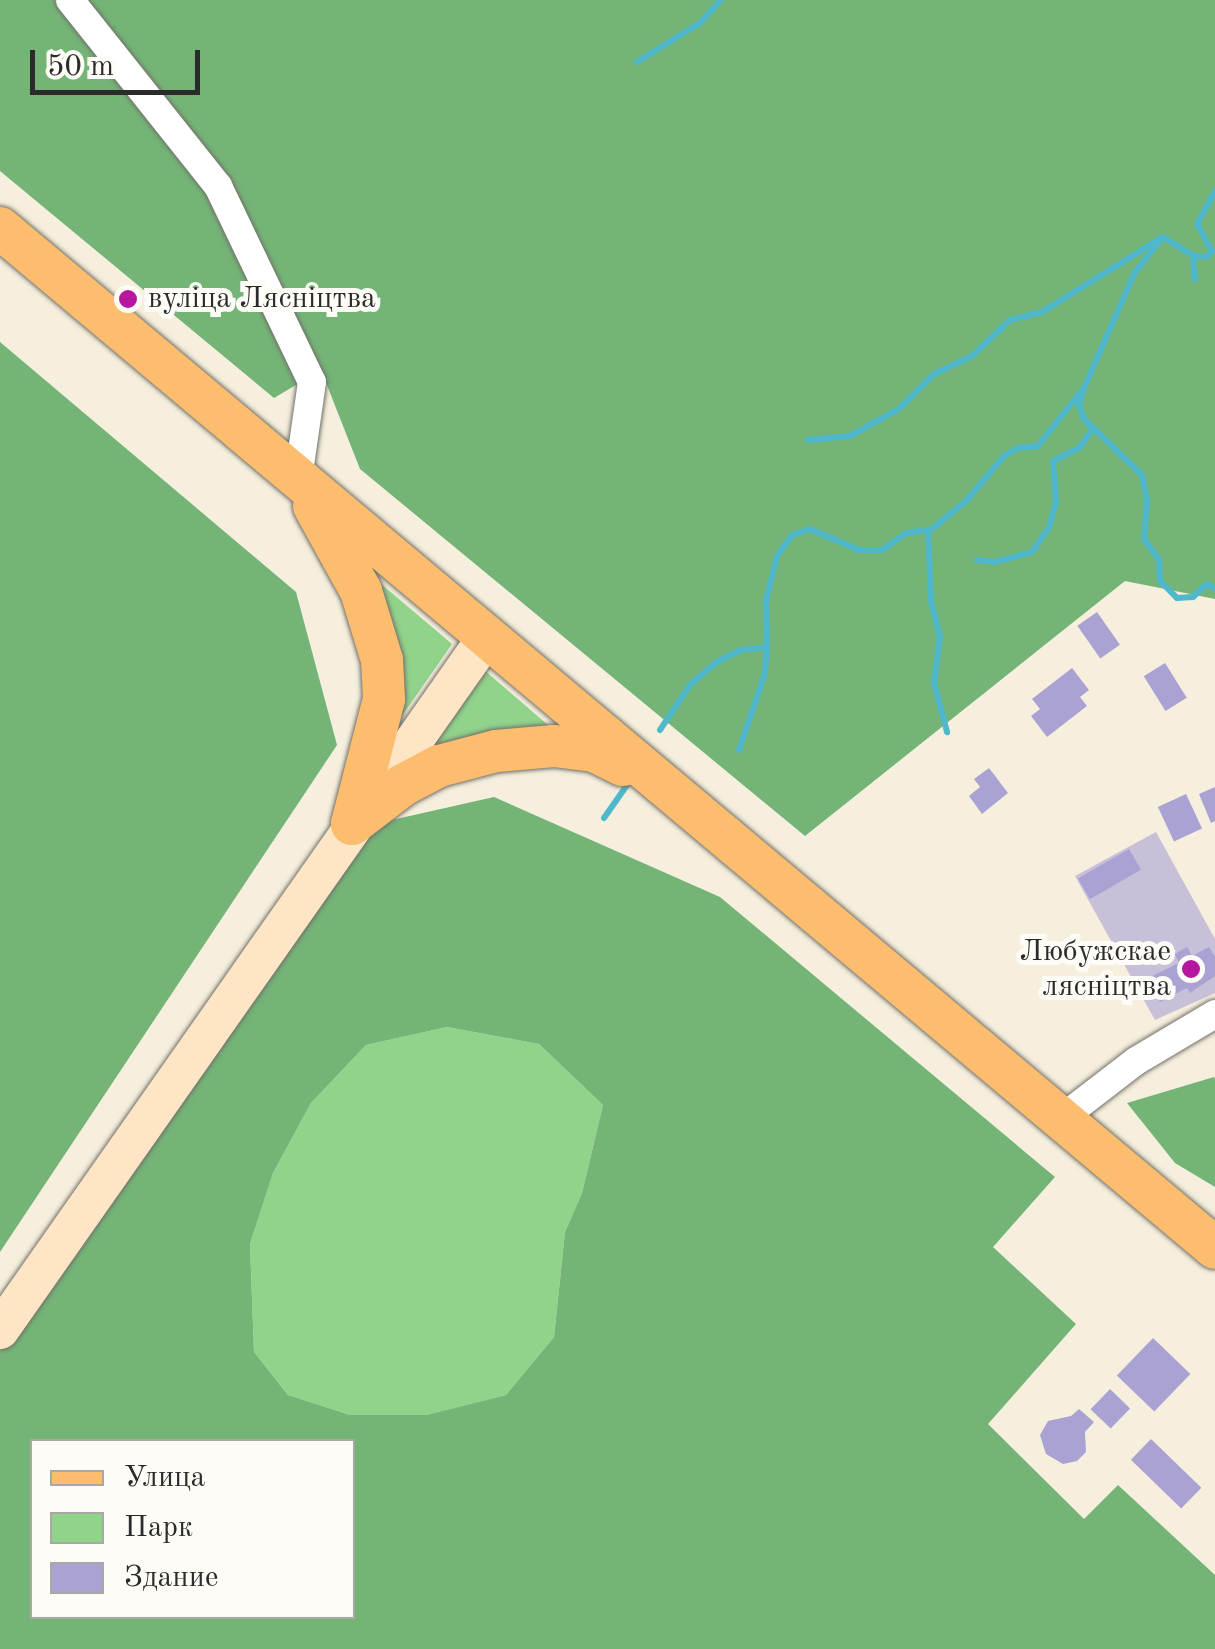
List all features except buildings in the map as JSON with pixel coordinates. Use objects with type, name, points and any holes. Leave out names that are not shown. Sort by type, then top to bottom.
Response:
[{"type":"main road","points":[[0,228],[1215,1248]]},
{"type":"main road","points":[[298,479],[361,591],[382,660],[384,698],[352,824]]},
{"type":"main road","points":[[352,824],[403,785],[439,766],[496,751],[554,746],[594,751],[656,780]]},
{"type":"street","points":[[70,0],[218,186],[312,382],[298,479]]},
{"type":"street","points":[[0,1330],[486,638]]},
{"type":"street","points":[[1062,1118],[1136,1061],[1215,1014]]},
{"type":"shaded area","name":"Любужскае лясніцтва","points":[[1156,832],[1215,939],[1215,993],[1155,1020],[1075,876]]},
{"type":"green space","points":[[0,0],[1215,0],[1215,599],[1125,581],[805,836],[360,469],[321,370],[274,398],[0,171]]},
{"type":"green space","points":[[0,342],[296,592],[337,745],[0,1252]]},
{"type":"green space","points":[[380,583],[452,644],[395,726]]},
{"type":"green space","points":[[483,669],[556,732],[417,762]]},
{"type":"green space","points":[[494,797],[720,897],[1055,1177],[993,1247],[1076,1324],[988,1424],[1084,1519],[1118,1485],[1215,1575],[1215,1649],[0,1649],[0,1351],[374,824]],"holes":[[[447,1027],[539,1044],[603,1105],[582,1193],[565,1232],[554,1337],[506,1395],[426,1415],[350,1415],[288,1395],[254,1352],[250,1244],[273,1173],[311,1103],[366,1045]]]},
{"type":"green space","points":[[447,1027],[539,1044],[603,1105],[582,1193],[565,1232],[554,1337],[506,1395],[426,1415],[350,1415],[288,1395],[254,1352],[250,1244],[273,1173],[311,1103],[366,1045]]},
{"type":"green space","points":[[1214,1077],[1215,1187],[1175,1163],[1127,1103]]},
{"type":"waterway","points":[[637,62],[700,23],[721,0]]},
{"type":"waterway","points":[[660,730],[690,685],[715,663],[740,650],[767,647],[766,601],[777,556],[792,535],[810,529],[859,550],[882,550],[906,533],[932,529],[967,500],[1004,456],[1018,448],[1038,446],[1084,388],[1135,272],[1163,237],[1193,256],[1207,257],[1212,251],[1197,224],[1215,191]]},
{"type":"waterway","points":[[808,440],[850,436],[899,409],[934,374],[972,356],[1010,320],[1042,312],[1163,237]]},
{"type":"waterway","points":[[1193,256],[1195,279]]},
{"type":"waterway","points":[[1083,391],[1079,405],[1084,419],[1142,475],[1147,500],[1144,539],[1159,560],[1160,581],[1177,598],[1193,597],[1207,584],[1214,588]]},
{"type":"waterway","points":[[977,560],[995,562],[1032,552],[1049,528],[1056,502],[1053,461],[1080,447],[1092,430]]},
{"type":"waterway","points":[[928,531],[931,601],[940,637],[934,683],[947,732]]},
{"type":"waterway","points":[[739,750],[765,673],[767,647]]},
{"type":"waterway","points":[[604,818],[627,785]]},
{"type":"place","name":"вуліца Лясніцтва","points":[[128,299]]},
{"type":"place","name":"Любужскае лясніцтва","points":[[1191,969]]}]
